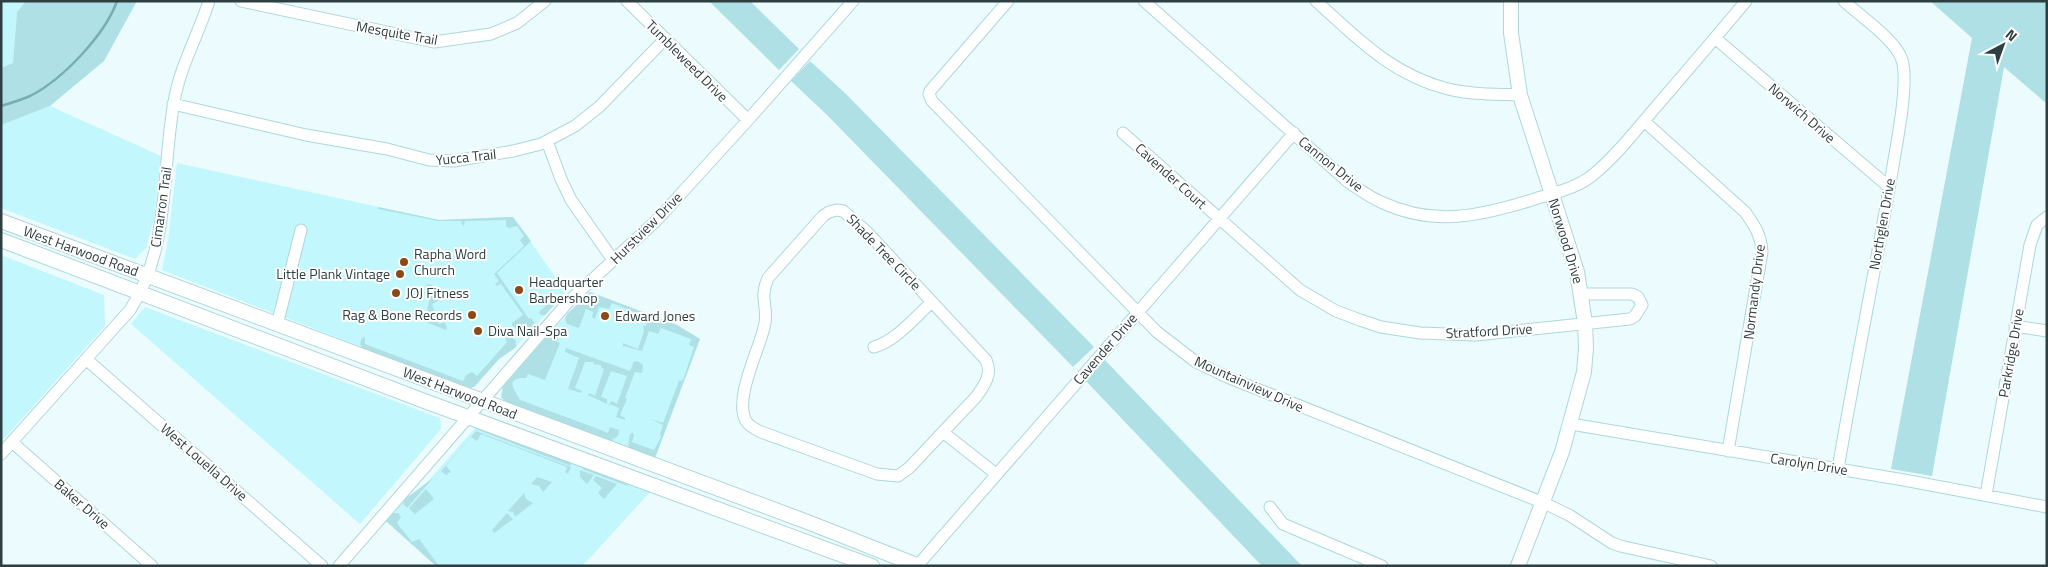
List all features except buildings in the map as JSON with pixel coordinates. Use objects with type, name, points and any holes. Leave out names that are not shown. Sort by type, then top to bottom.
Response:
[{"type":"main road","name":"Norwood Drive","points":[[1511,1],[1511,33],[1520,95],[1578,272],[1582,294],[1586,348],[1584,372],[1571,424],[1544,503],[1518,566]]},
{"type":"main road","name":"West Harwood Road","points":[[1,221],[810,523],[918,566]]},
{"type":"main road","name":"West Harwood Road","points":[[1,240],[140,294],[872,566]]},
{"type":"street","name":"Cimarron Trail","points":[[1,454],[130,310],[140,294],[148,276],[159,238],[173,104],[179,75],[209,1]]},
{"type":"street","name":"Mesquite Trail","points":[[241,1],[434,42],[491,34],[516,23],[545,1]]},
{"type":"street","name":"Tumbleweed Drive","points":[[627,1],[748,120]]},
{"type":"street","name":"Hurstview Drive","points":[[339,566],[568,302],[658,219],[853,1]]},
{"type":"street","name":"Mountainview Drive","points":[[1008,1],[929,94],[932,102],[1157,332],[1182,353],[1227,377],[1569,514],[1612,543],[1711,566]]},
{"type":"street","name":"Cannon Drive","points":[[1144,1],[1348,182],[1380,202],[1402,210],[1419,214],[1460,218],[1498,211],[1552,194],[1580,183],[1593,175],[1644,121],[1746,1]]},
{"type":"street","points":[[1316,1],[1374,53],[1406,73],[1449,90],[1520,95]]},
{"type":"street","name":"Northglen Drive","points":[[1838,469],[1889,187],[1900,118],[1903,63],[1900,53],[1890,42],[1844,1]]},
{"type":"street","name":"Norwich Drive","points":[[1715,38],[1889,187]]},
{"type":"street","name":"Yucca Trail","points":[[173,104],[306,135],[387,149],[429,160],[454,161],[513,152],[547,141],[575,126],[599,107],[665,39]]},
{"type":"street","name":"Normandy Drive","points":[[1644,121],[1745,212],[1756,227],[1761,239],[1760,261],[1728,451]]},
{"type":"street","name":"Cavender Court","points":[[1123,133],[1219,219]]},
{"type":"street","name":"Cavender Drive","points":[[918,566],[996,474],[1294,134]]},
{"type":"street","points":[[547,141],[571,200],[613,260]]},
{"type":"street","name":"Shade Tree Circle","points":[[844,210],[932,302],[986,360],[990,372],[985,385],[976,397],[909,468],[893,477],[877,474],[753,428],[746,421],[743,408],[746,387],[765,324],[762,290],[768,278],[829,212],[844,210]]},
{"type":"street","name":"Parkridge Drive","points":[[1986,495],[2015,326],[2034,232],[2037,225],[2047,217]]},
{"type":"street","name":"Stratford Drive","points":[[1219,219],[1280,274],[1316,301],[1336,311],[1381,326],[1420,333],[1476,335],[1630,319],[1640,311],[1642,305],[1638,297],[1632,294],[1582,294]]},
{"type":"street","points":[[277,325],[301,230]]},
{"type":"street","points":[[874,347],[880,346],[895,336],[932,302]]},
{"type":"street","points":[[2015,326],[2047,331]]},
{"type":"street","name":"West Louella Drive","points":[[86,359],[322,566]]},
{"type":"street","name":"Carolyn Drive","points":[[1571,424],[2047,506]]},
{"type":"street","points":[[944,433],[996,474]]},
{"type":"street","name":"Baker Drive","points":[[12,442],[152,566]]},
{"type":"street","points":[[1270,507],[1283,524],[1382,566]]},
{"type":"shaded area","points":[[1,1],[26,1],[17,12],[13,63],[1,68]]},
{"type":"shaded area","points":[[26,1],[137,1],[104,61],[50,106],[1,125],[1,68],[13,63],[17,12]]},
{"type":"shaded area","points":[[709,1],[750,1],[799,49],[779,70]]},
{"type":"shaded area","points":[[1930,1],[2047,1],[2047,104],[2004,67],[1932,476],[1891,469],[1972,38]]},
{"type":"shaded area","points":[[810,61],[846,94],[1094,347],[1073,367],[827,115],[791,81]]},
{"type":"shaded area","points":[[50,106],[161,156],[154,219],[146,248],[135,259],[1,208],[1,125]]},
{"type":"shaded area","points":[[177,163],[439,220],[513,217],[566,292],[513,350],[499,359],[475,386],[468,388],[162,270],[168,240]]},
{"type":"shaded area","points":[[378,207],[439,220],[513,217],[531,241],[497,273],[529,319],[531,318],[534,322],[531,330],[523,335],[512,325],[523,315],[501,284],[497,286],[495,284],[499,281],[494,274],[524,246],[520,240],[524,236],[517,226],[509,228],[506,226],[506,220],[503,220],[465,221],[463,227],[461,221],[438,221],[378,209]]},
{"type":"shaded area","points":[[1,255],[104,295],[105,326],[1,442]]},
{"type":"shaded area","points":[[427,284],[434,286],[439,300],[432,304],[439,324],[445,322],[446,330],[418,319],[420,316],[426,317],[431,290],[425,288]]},
{"type":"shaded area","points":[[590,292],[677,325],[700,339],[655,458],[506,402],[501,397],[503,387],[540,342]]},
{"type":"shaded area","points":[[590,292],[677,325],[700,339],[655,458],[631,449],[628,446],[630,434],[633,433],[634,435],[632,442],[654,450],[661,437],[663,425],[650,419],[663,423],[679,381],[683,380],[694,347],[689,345],[691,339],[661,328],[658,334],[649,331],[642,351],[623,346],[623,343],[638,349],[644,331],[643,325],[646,326],[649,318],[612,303],[609,309],[599,307],[595,319],[592,317],[593,312],[586,309],[579,328],[567,324],[565,318],[567,314]]},
{"type":"shaded area","points":[[556,297],[557,302],[545,315],[541,315],[539,312]]},
{"type":"shaded area","points":[[145,307],[440,418],[441,429],[360,524],[131,324]]},
{"type":"shaded area","points":[[553,331],[560,332],[557,342],[560,343],[545,380],[528,374],[526,378],[515,380],[513,383],[514,390],[520,400],[608,433],[610,427],[619,430],[618,436],[610,441],[506,402],[501,397],[503,387]]},
{"type":"shaded area","points":[[504,336],[510,336],[516,341],[516,347],[499,359],[471,388],[363,349],[360,344],[362,338],[365,337],[365,344],[463,381],[466,375],[472,372],[477,376],[507,342]]},
{"type":"shaded area","points":[[566,348],[630,371],[634,361],[643,365],[642,373],[635,372],[625,398],[627,399],[620,415],[625,420],[616,417],[619,408],[609,404],[612,401],[617,404],[627,376],[611,371],[601,397],[607,399],[607,404],[588,395],[589,393],[595,396],[604,369],[601,365],[593,364],[594,362],[585,362],[575,388],[582,391],[581,393],[568,389],[579,358],[565,352]]},
{"type":"shaded area","points":[[1104,359],[1302,566],[1262,566],[1085,380]]},
{"type":"shaded area","points":[[476,427],[651,491],[581,566],[436,566],[386,521],[408,497],[421,489]]},
{"type":"shaded area","points":[[479,427],[569,461],[571,466],[475,428]]},
{"type":"shaded area","points":[[476,431],[571,467],[568,474],[565,472],[567,467],[481,434],[477,441],[471,437],[446,466],[451,472],[446,475],[441,471]]},
{"type":"shaded area","points":[[586,467],[626,482],[628,486],[582,469]]},
{"type":"shaded area","points":[[580,470],[594,475],[587,484],[580,477]]},
{"type":"shaded area","points":[[596,476],[617,484],[604,499],[598,493],[602,488],[593,480]]},
{"type":"shaded area","points":[[537,477],[552,482],[543,492],[539,486],[531,484]]},
{"type":"shaded area","points":[[433,478],[407,508],[403,504],[405,499]]},
{"type":"shaded area","points":[[426,489],[434,499],[415,514],[409,508]]},
{"type":"shaded area","points":[[524,493],[526,499],[533,503],[515,517],[513,512],[508,511]]},
{"type":"shaded area","points":[[393,513],[398,513],[401,517],[397,523],[412,542],[419,539],[439,566],[436,566],[386,521]]},
{"type":"shaded area","points":[[507,513],[513,519],[494,533],[492,530]]},
{"type":"waterway","points":[[1,106],[30,96],[68,68],[93,42],[103,28],[117,1]]},
{"type":"place","name":"Rapha Word Church","points":[[404,262]]},
{"type":"place","name":"Little Plank Vintage","points":[[400,274]]},
{"type":"place","name":"Headquarter Barbershop","points":[[519,290]]},
{"type":"place","name":"JOJ Fitness","points":[[396,293]]},
{"type":"place","name":"Rag & Bone Records","points":[[472,315]]},
{"type":"place","name":"Edward Jones","points":[[605,316]]},
{"type":"place","name":"Diva Nail-Spa","points":[[478,331]]}]
